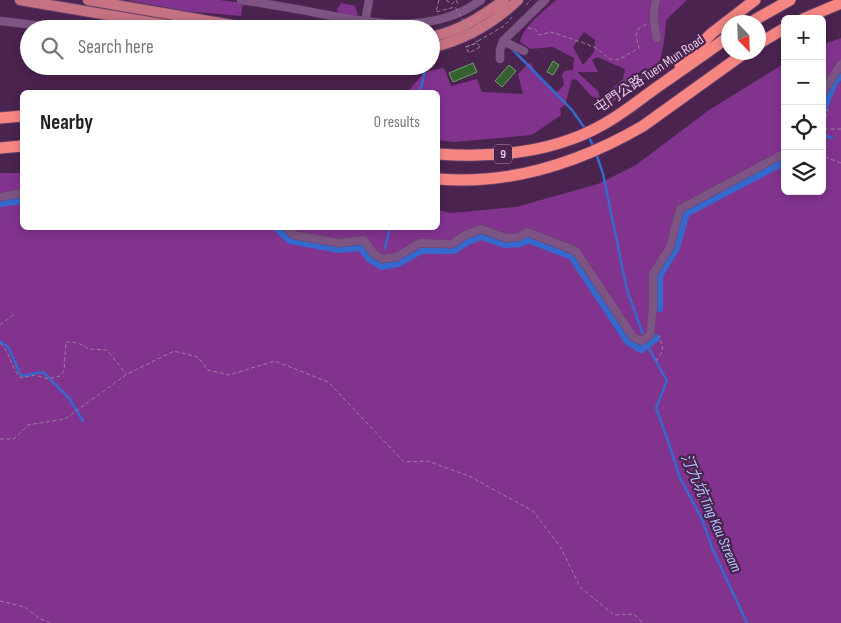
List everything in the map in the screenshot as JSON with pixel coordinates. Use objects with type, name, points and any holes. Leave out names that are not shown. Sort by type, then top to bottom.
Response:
[{"type":"highway","points":[[696,55],[712,33],[754,0]]},
{"type":"highway","points":[[763,15],[790,0]]},
{"type":"highway","points":[[812,15],[841,3]]},
{"type":"highway","points":[[766,39],[781,30]]},
{"type":"highway","name":"屯門公路 Tuen Mun Road","points":[[440,154],[480,156],[506,154],[568,140],[602,126],[666,81],[696,55],[721,41]]},
{"type":"highway","name":"9","points":[[440,179],[468,180],[505,177],[559,165],[583,156],[643,126],[735,60]]},
{"type":"highway","points":[[0,118],[20,116]]},
{"type":"highway","points":[[0,148],[20,146]]},
{"type":"main road","points":[[20,0],[140,20]]},
{"type":"main road","points":[[88,0],[203,20]]},
{"type":"main road","points":[[440,35],[462,27],[483,16],[504,0]]},
{"type":"main road","points":[[440,45],[466,36],[489,23],[518,0]]},
{"type":"street","points":[[241,0],[354,20]]},
{"type":"street","points":[[365,20],[369,0]]},
{"type":"street","points":[[431,20],[463,11],[481,0]]},
{"type":"street","points":[[500,59],[503,41],[511,28],[545,0]]},
{"type":"street","points":[[656,0],[653,17],[657,38]]},
{"type":"street","points":[[110,20],[113,15]]},
{"type":"street","points":[[0,21],[20,23]]},
{"type":"street","points":[[503,41],[524,51]]},
{"type":"street","points":[[826,88],[841,64]]},
{"type":"street","points":[[289,230],[294,235],[330,241],[364,240],[374,253],[382,259],[396,257],[420,243],[452,244],[465,235],[481,229],[506,238],[519,237],[527,232],[576,251],[633,336],[641,341],[650,332],[653,274],[670,247],[680,209],[781,156]]},
{"type":"street","points":[[0,197],[20,193]]},
{"type":"path","points":[[440,0],[436,12],[455,7],[478,42],[466,47],[469,53],[480,47],[477,43],[465,48],[464,44]]},
{"type":"path","points":[[446,0],[452,4]]},
{"type":"path","points":[[504,26],[522,30],[527,28],[535,29],[539,35],[551,32],[596,48],[610,59],[618,60],[639,48],[636,35],[639,28],[647,24],[653,17]]},
{"type":"path","points":[[826,117],[828,109]]},
{"type":"path","points":[[826,130],[841,129]]},
{"type":"path","points":[[826,157],[841,164]]},
{"type":"path","points":[[0,325],[14,314]]},
{"type":"path","points":[[650,332],[660,337],[663,350],[656,361]]},
{"type":"path","points":[[0,343],[6,348],[19,376],[28,377],[35,375],[48,379],[60,376],[64,371],[66,342],[78,343],[89,349],[107,350],[127,374]]},
{"type":"path","points":[[0,439],[14,438],[28,424],[65,419],[127,374],[174,351],[198,357],[208,370],[229,375],[275,362],[328,382],[404,462],[427,461],[469,476],[533,510],[561,548],[580,587],[614,615],[634,614],[643,623]]},
{"type":"path","points":[[0,601],[25,607],[40,619],[52,623]]},
{"type":"shaded area","points":[[127,0],[219,0],[243,3],[241,16],[185,11]]},
{"type":"shaded area","points":[[556,0],[687,0],[666,20],[662,52],[659,62],[650,75],[613,102],[606,105],[605,94],[623,79],[625,69],[597,57],[592,60],[598,72],[577,72],[598,91],[600,99],[591,96],[577,80],[572,79],[565,105],[560,108],[561,115],[532,135],[454,142],[440,140],[440,90],[409,90],[422,75],[440,75],[440,69],[443,68],[451,86],[477,79],[482,92],[523,94],[518,74],[530,62],[539,78],[556,93],[564,85],[562,74],[565,71],[573,70],[574,58],[553,47],[531,49],[520,42],[530,24]],"holes":[[[584,32],[595,40],[594,52],[583,65],[573,47]]]},
{"type":"shaded area","points":[[341,3],[355,6],[358,17],[342,20],[337,9]]},
{"type":"shaded area","points":[[841,38],[841,623],[0,623],[0,173],[20,173],[20,230],[440,230],[440,210],[451,213],[516,207],[598,184],[636,165],[709,110],[781,65],[781,195],[826,195],[826,44]]},
{"type":"building","points":[[553,61],[559,65],[553,75],[547,72]]},
{"type":"building","points":[[473,63],[477,72],[453,82],[449,73]]},
{"type":"building","points":[[509,65],[516,71],[502,87],[495,81]]},
{"type":"waterway","points":[[513,50],[572,110],[586,130]]},
{"type":"waterway","points":[[825,105],[834,82],[841,74]]},
{"type":"waterway","points":[[420,90],[424,75]]},
{"type":"waterway","points":[[588,135],[594,148]]},
{"type":"waterway","points":[[826,136],[832,138]]},
{"type":"waterway","name":"汀九坑 Ting Kau Stream","points":[[596,153],[603,174],[627,290],[647,345],[667,381],[656,408],[680,478],[702,519],[713,550],[747,623]]},
{"type":"waterway","points":[[659,308],[659,275],[675,250],[686,213],[781,163]]},
{"type":"waterway","points":[[0,203],[20,200]]},
{"type":"waterway","points":[[279,230],[290,240],[339,249],[361,247],[369,258],[381,266],[398,263],[421,250],[454,250],[468,241],[481,236],[505,244],[521,243],[528,239],[572,256],[628,341],[641,349],[656,338]]},
{"type":"waterway","points":[[385,248],[390,230]]},
{"type":"waterway","points":[[0,341],[9,348],[21,376],[43,372],[69,398],[83,421]]}]
